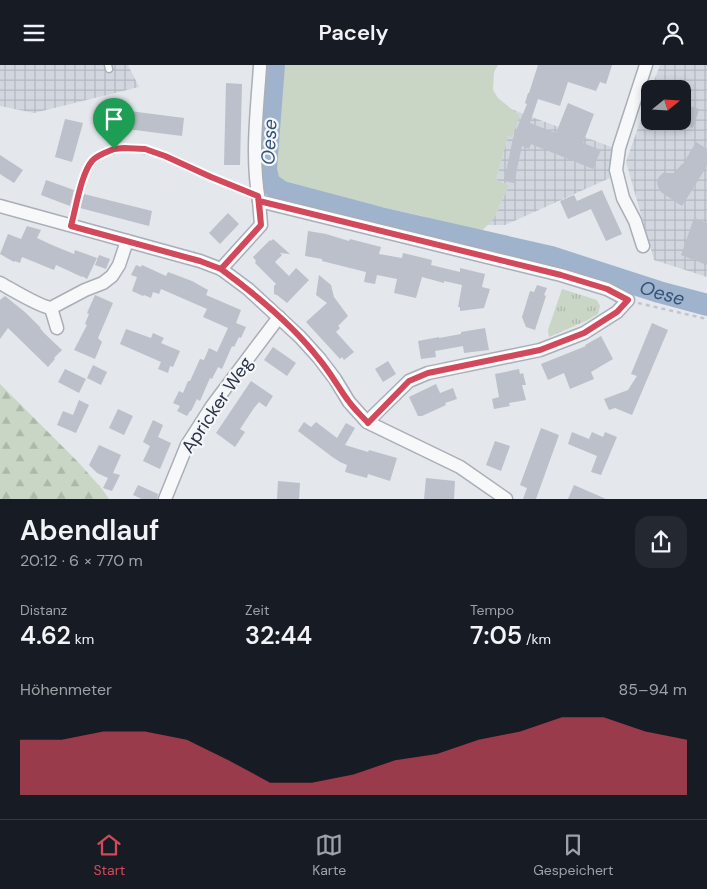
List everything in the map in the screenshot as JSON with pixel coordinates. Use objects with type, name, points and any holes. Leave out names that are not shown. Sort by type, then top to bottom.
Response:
[{"type":"street","points":[[643,246],[635,221],[623,198],[616,170],[619,148],[646,65]]},
{"type":"street","points":[[221,269],[261,225],[254,167],[260,66]]},
{"type":"street","points":[[258,199],[561,275],[607,289],[628,300],[617,312],[584,333],[540,350],[428,373],[409,381],[368,423]]},
{"type":"street","points":[[0,206],[200,261],[221,269],[248,289],[300,337],[319,358],[349,402],[368,423],[460,467],[506,499]]},
{"type":"street","points":[[0,283],[51,308],[103,283],[119,265],[128,241]]},
{"type":"street","points":[[51,308],[57,328]]},
{"type":"street","name":"Apricker Weg","points":[[165,499],[187,445],[212,405],[279,317]]},
{"type":"lane","points":[[71,226],[84,176],[93,161],[114,149],[145,149],[165,156],[258,199]]},
{"type":"path","points":[[628,300],[707,319]]},
{"type":"shaded area","points":[[0,65],[128,65],[139,87],[34,113],[0,106]]},
{"type":"shaded area","points":[[660,65],[707,65],[707,277],[654,260],[626,162],[641,119],[641,130],[691,130],[691,80],[654,80]]},
{"type":"shaded area","points":[[511,109],[614,148],[612,177],[505,225],[486,225],[494,218],[509,185],[496,180],[508,136],[520,116]]},
{"type":"green space","points":[[281,65],[498,65],[494,72],[493,90],[498,98],[520,116],[512,137],[508,136],[496,180],[509,185],[494,218],[481,232],[278,182],[275,175],[272,142]]},
{"type":"green space","points":[[562,289],[597,300],[600,306],[598,314],[549,337],[548,330]]},
{"type":"green space","points":[[0,384],[79,463],[109,499],[0,499]]},
{"type":"building","points":[[538,65],[612,65],[606,84],[600,82],[596,91],[568,82],[560,106],[538,99],[530,123],[556,133],[568,103],[594,114],[583,143],[601,150],[593,169],[531,144],[529,149],[522,146],[514,183],[504,181],[513,138],[527,104],[525,103]]},
{"type":"building","points":[[226,83],[242,84],[240,165],[224,165]]},
{"type":"building","points":[[691,107],[699,109],[693,128],[691,127]]},
{"type":"building","points":[[106,108],[184,118],[182,136],[103,126]]},
{"type":"building","points":[[65,119],[83,123],[72,162],[55,157]]},
{"type":"building","points":[[696,142],[707,149],[707,166],[682,206],[661,192],[657,181],[663,173],[674,173],[683,164]]},
{"type":"building","points":[[0,155],[23,170],[14,183],[0,174]]},
{"type":"building","points":[[46,180],[74,190],[70,206],[41,195]]},
{"type":"building","points":[[602,190],[622,234],[606,241],[591,209],[568,219],[560,201],[574,195],[577,201]]},
{"type":"building","points":[[84,194],[152,211],[149,226],[80,208]]},
{"type":"building","points":[[228,213],[239,224],[220,244],[209,233]]},
{"type":"building","points":[[694,218],[707,223],[707,265],[681,255]]},
{"type":"building","points":[[27,226],[41,230],[37,238],[52,245],[74,254],[75,250],[97,258],[87,279],[56,265],[54,270],[22,257],[20,263],[14,262],[0,254],[8,234],[21,239]]},
{"type":"building","points":[[308,231],[381,247],[379,254],[402,258],[403,253],[432,260],[431,265],[460,272],[460,268],[485,274],[482,287],[490,289],[484,308],[460,311],[460,307],[458,307],[462,285],[444,281],[444,283],[422,277],[416,298],[394,293],[397,279],[377,275],[375,284],[364,282],[366,272],[305,256]]},
{"type":"building","points":[[273,239],[290,254],[280,253],[282,255],[275,262],[289,276],[296,268],[309,280],[287,303],[274,294],[274,286],[276,284],[255,263],[256,261],[253,257]]},
{"type":"building","points":[[99,255],[110,259],[106,269],[95,265]]},
{"type":"building","points":[[136,265],[141,267],[142,265],[166,276],[168,272],[192,281],[208,290],[206,295],[241,310],[236,323],[246,327],[241,338],[239,337],[234,347],[232,346],[222,369],[218,367],[212,379],[210,378],[200,401],[197,399],[187,416],[177,411],[180,406],[173,403],[179,391],[183,393],[200,359],[204,360],[209,348],[217,352],[228,328],[203,317],[207,309],[161,289],[159,294],[153,292],[151,298],[132,291],[137,277],[131,275]]},
{"type":"building","points":[[319,275],[331,285],[334,297],[348,316],[338,326],[340,328],[336,332],[354,352],[344,360],[342,357],[340,359],[306,322],[327,303],[316,295]]},
{"type":"building","points":[[537,285],[547,288],[535,330],[526,327],[522,317],[530,291],[534,292]]},
{"type":"building","points":[[95,295],[113,303],[98,338],[102,342],[95,359],[74,350],[87,325],[85,324],[89,314],[87,313]]},
{"type":"building","points":[[5,296],[26,313],[62,350],[48,367],[8,328],[0,339],[0,300]]},
{"type":"building","points":[[652,323],[668,330],[632,415],[615,408],[609,410],[604,399],[628,390],[637,376],[631,374]]},
{"type":"building","points":[[485,328],[489,350],[464,353],[463,346],[435,351],[436,357],[421,359],[418,341]]},
{"type":"building","points":[[126,329],[151,338],[153,333],[164,338],[161,343],[180,351],[173,367],[170,366],[168,373],[158,369],[161,362],[120,344]]},
{"type":"building","points":[[601,336],[613,359],[591,372],[594,379],[570,389],[564,373],[548,380],[541,364],[586,346]]},
{"type":"building","points":[[273,347],[296,363],[287,376],[264,360]]},
{"type":"building","points":[[388,361],[396,374],[383,382],[375,369]]},
{"type":"building","points":[[93,365],[107,372],[101,385],[87,378]]},
{"type":"building","points":[[65,369],[86,379],[79,393],[58,382]]},
{"type":"building","points":[[519,369],[520,374],[523,373],[526,385],[522,385],[526,400],[509,403],[510,406],[494,409],[492,399],[499,397],[495,374]]},
{"type":"building","points":[[251,381],[273,396],[266,407],[259,402],[254,408],[240,429],[245,432],[235,447],[216,433]]},
{"type":"building","points":[[436,384],[440,393],[453,388],[457,399],[445,403],[446,405],[422,416],[418,416],[409,397]]},
{"type":"building","points":[[79,400],[89,405],[76,433],[57,425],[63,411],[73,415]]},
{"type":"building","points":[[118,409],[133,416],[124,435],[109,428]]},
{"type":"building","points":[[153,420],[163,425],[158,437],[171,443],[160,469],[143,461],[150,446],[143,442]]},
{"type":"building","points":[[304,422],[311,427],[316,422],[337,438],[346,423],[355,428],[345,445],[397,458],[390,481],[368,474],[367,478],[345,472],[347,465],[331,456],[298,431]]},
{"type":"building","points":[[541,428],[559,435],[536,499],[523,499],[527,488],[520,485]]},
{"type":"building","points":[[572,432],[589,439],[592,432],[603,437],[605,432],[617,437],[601,475],[591,472],[597,456],[568,444]]},
{"type":"building","points":[[495,441],[510,446],[501,471],[486,465]]},
{"type":"building","points":[[99,445],[121,455],[113,473],[120,475],[112,491],[103,488],[108,478],[97,473],[89,465]]},
{"type":"building","points":[[426,478],[455,481],[454,499],[424,499]]},
{"type":"building","points":[[278,481],[300,483],[299,499],[277,499]]},
{"type":"building","points":[[138,485],[158,494],[157,499],[142,499],[133,495]]},
{"type":"building","points":[[574,485],[606,499],[568,499]]},
{"type":"waterway","name":"Oese","points":[[274,65],[266,169],[269,183],[282,192],[380,218],[551,257],[659,292],[707,305]]},
{"type":"route","points":[[114,149],[93,161],[84,176],[71,226],[200,261],[221,269],[261,225],[259,201],[561,275],[607,289],[628,300],[617,312],[584,333],[540,350],[428,373],[409,381],[368,423],[349,402],[319,358],[300,337],[248,289],[221,269],[261,225],[258,196],[145,149],[114,149]]}]
